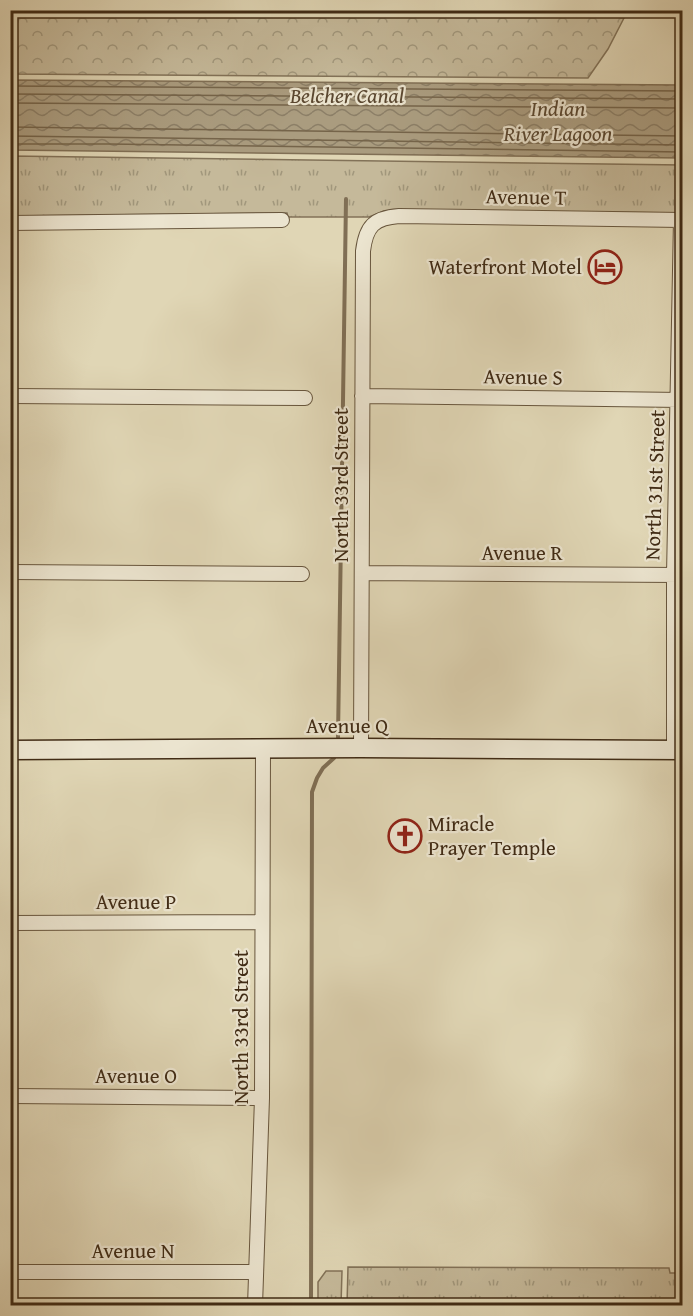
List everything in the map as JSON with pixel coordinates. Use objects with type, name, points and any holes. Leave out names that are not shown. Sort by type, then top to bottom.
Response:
[{"type":"street","name":"Avenue T","points":[[372,225],[386,217],[399,216],[682,220]]},
{"type":"street","points":[[10,223],[282,220]]},
{"type":"street","name":"North 31st Street","points":[[678,750],[682,220]]},
{"type":"street","name":"North 33rd Street","points":[[361,748],[363,251],[364,240],[372,225]]},
{"type":"street","points":[[10,396],[304,398]]},
{"type":"street","name":"Avenue S","points":[[362,396],[680,400]]},
{"type":"street","points":[[10,572],[302,574]]},
{"type":"street","name":"Avenue R","points":[[362,573],[678,575]]},
{"type":"street","name":"North 33rd Street","points":[[255,1305],[262,1098],[263,748]]},
{"type":"street","name":"Avenue Q","points":[[10,750],[361,748],[678,750]]},
{"type":"street","name":"Avenue P","points":[[10,923],[262,922]]},
{"type":"street","name":"Avenue O","points":[[10,1096],[262,1098]]},
{"type":"street","name":"Avenue N","points":[[10,1272],[255,1272]]},
{"type":"green space","points":[[11,11],[607,11],[625,16],[608,49],[588,78],[11,74]]},
{"type":"green space","points":[[10,156],[682,165],[682,213],[399,210],[384,211],[369,217],[288,217],[287,213],[11,216]]},
{"type":"green space","points":[[348,1267],[669,1268],[670,1273],[682,1273],[682,1305],[347,1305]]},
{"type":"green space","points":[[326,1271],[342,1271],[341,1305],[318,1305],[318,1282]]},
{"type":"water","name":"Indian River Lagoon","points":[[11,80],[682,85],[682,158],[11,150]]},
{"type":"waterway","points":[[338,738],[346,199]]},
{"type":"waterway","points":[[311,1306],[312,792],[323,768],[334,758]]},
{"type":"place","name":"Waterfront Motel","points":[[605,267]]},
{"type":"place","name":"Miracle Prayer Temple","points":[[405,836]]},
{"type":"water label","name":"Belcher Canal","points":[[347,95]]}]
